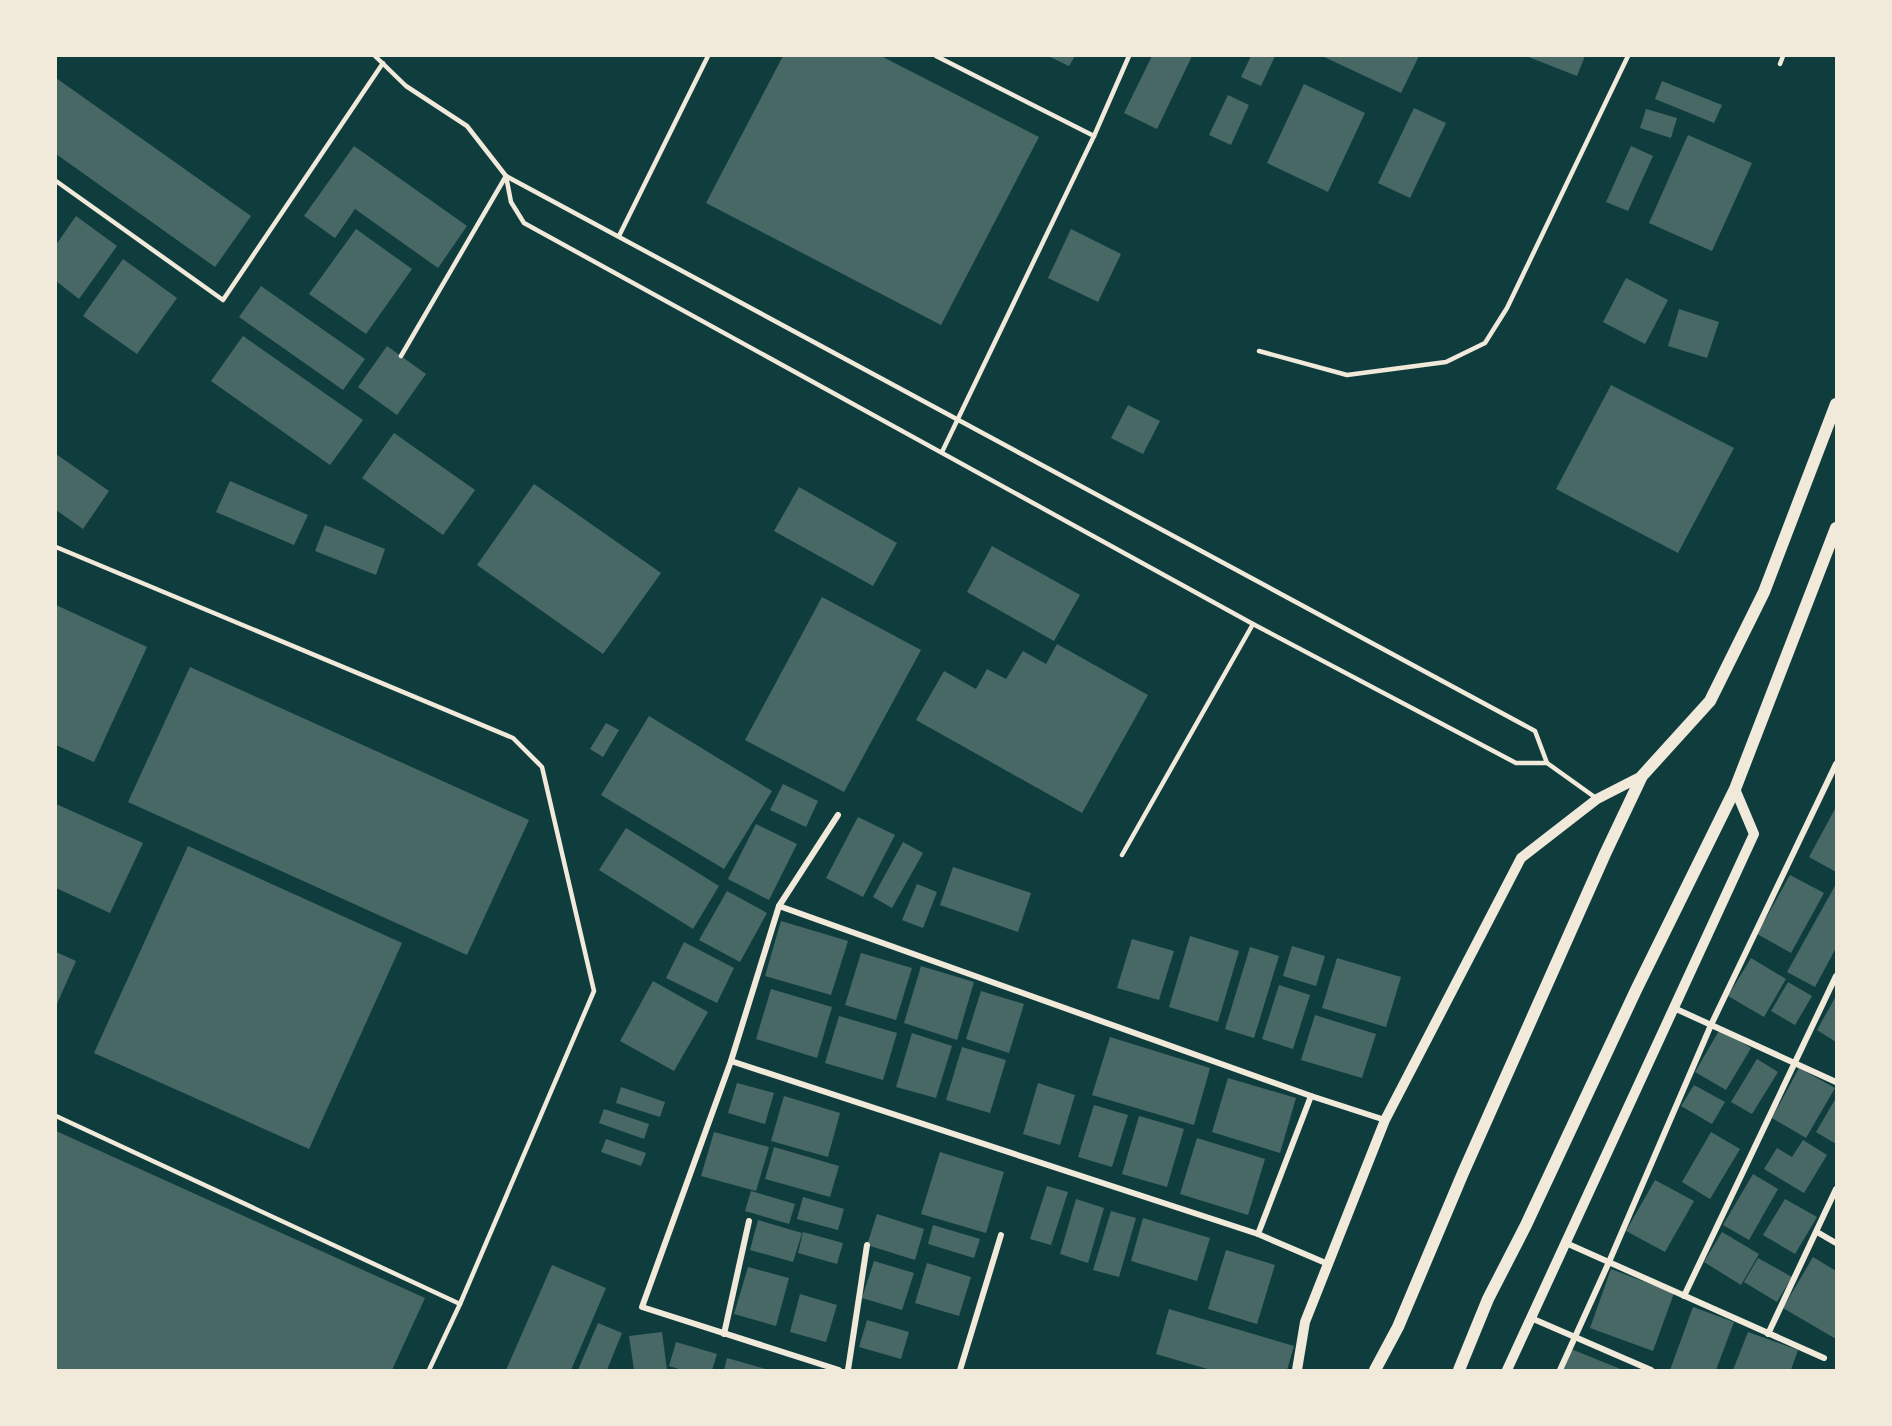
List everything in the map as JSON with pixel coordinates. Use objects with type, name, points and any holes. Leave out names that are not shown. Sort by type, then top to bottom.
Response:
[{"type":"main road","points":[[1375,1371],[1398,1327],[1463,1173],[1642,776],[1710,700],[1764,592],[1836,404]]},
{"type":"main road","points":[[1459,1371],[1488,1299],[1531,1215],[1636,990],[1735,789],[1836,528]]},
{"type":"street","points":[[1560,1371],[1711,1025],[1836,764]]},
{"type":"street","points":[[1297,1371],[1305,1322],[1385,1120],[1521,858],[1597,799],[1642,776]]},
{"type":"street","points":[[1508,1371],[1754,834],[1735,789]]},
{"type":"street","points":[[838,814],[779,906],[731,1061],[642,1307],[839,1371]]},
{"type":"street","points":[[779,906],[1311,1096],[1385,1120]]},
{"type":"street","points":[[1684,1296],[1836,976]]},
{"type":"street","points":[[1674,1008],[1836,1082]]},
{"type":"street","points":[[731,1061],[1258,1234],[1329,1264]]},
{"type":"street","points":[[1258,1234],[1311,1096]]},
{"type":"street","points":[[1768,1334],[1836,1189]]},
{"type":"street","points":[[724,1334],[749,1221]]},
{"type":"street","points":[[1817,1232],[1836,1243]]},
{"type":"street","points":[[960,1371],[1001,1235]]},
{"type":"street","points":[[1566,1243],[1824,1358]]},
{"type":"street","points":[[848,1371],[867,1245]]},
{"type":"street","points":[[1532,1318],[1651,1371]]},
{"type":"lane","points":[[375,56],[406,86],[467,126],[506,176],[1535,731],[1547,764]]},
{"type":"lane","points":[[619,236],[708,56]]},
{"type":"lane","points":[[936,56],[1094,136]]},
{"type":"lane","points":[[942,452],[1094,136],[1129,56]]},
{"type":"lane","points":[[1259,351],[1347,375],[1446,362],[1485,343],[1507,309],[1628,56]]},
{"type":"lane","points":[[1780,64],[1783,56]]},
{"type":"lane","points":[[56,181],[223,300],[382,63]]},
{"type":"lane","points":[[401,356],[506,176]]},
{"type":"lane","points":[[506,176],[510,202],[524,223],[1253,624],[1516,763],[1547,764],[1597,799]]},
{"type":"lane","points":[[56,547],[513,738],[542,767],[594,990],[460,1304],[429,1371]]},
{"type":"lane","points":[[1122,855],[1253,624]]},
{"type":"lane","points":[[56,1116],[460,1304]]},
{"type":"building","points":[[783,56],[881,56],[1039,137],[941,325],[706,203]]},
{"type":"building","points":[[1048,56],[1075,56],[1069,66]]},
{"type":"building","points":[[1152,56],[1192,56],[1157,129],[1124,113]]},
{"type":"building","points":[[1251,56],[1275,56],[1261,86],[1241,77]]},
{"type":"building","points":[[1322,56],[1419,56],[1401,93]]},
{"type":"building","points":[[1526,56],[1585,56],[1577,76]]},
{"type":"building","points":[[56,78],[251,216],[215,267],[56,154]]},
{"type":"building","points":[[1662,81],[1722,105],[1714,123],[1655,99]]},
{"type":"building","points":[[1304,84],[1365,113],[1328,192],[1267,163]]},
{"type":"building","points":[[1228,95],[1249,105],[1231,145],[1209,135]]},
{"type":"building","points":[[1414,108],[1446,123],[1410,198],[1378,183]]},
{"type":"building","points":[[1646,109],[1677,118],[1671,138],[1640,128]]},
{"type":"building","points":[[1688,135],[1752,163],[1712,251],[1649,223]]},
{"type":"building","points":[[354,146],[467,226],[438,268],[355,209],[335,238],[304,216]]},
{"type":"building","points":[[1631,146],[1653,156],[1628,211],[1606,202]]},
{"type":"building","points":[[76,216],[117,246],[79,299],[56,281],[56,245]]},
{"type":"building","points":[[356,229],[412,269],[366,334],[309,294]]},
{"type":"building","points":[[1071,229],[1121,254],[1098,302],[1048,278]]},
{"type":"building","points":[[123,259],[177,298],[137,354],[83,316]]},
{"type":"building","points":[[1626,278],[1668,300],[1645,344],[1603,322]]},
{"type":"building","points":[[261,286],[365,359],[343,390],[239,317]]},
{"type":"building","points":[[1679,309],[1719,322],[1707,358],[1668,346]]},
{"type":"building","points":[[243,336],[363,420],[330,465],[211,381]]},
{"type":"building","points":[[387,346],[426,374],[397,415],[358,387]]},
{"type":"building","points":[[1611,385],[1734,448],[1678,553],[1556,489]]},
{"type":"building","points":[[1128,405],[1160,421],[1143,454],[1111,438]]},
{"type":"building","points":[[394,433],[475,490],[443,535],[362,478]]},
{"type":"building","points":[[56,454],[109,491],[83,529],[56,510]]},
{"type":"building","points":[[230,481],[308,515],[294,545],[216,512]]},
{"type":"building","points":[[534,484],[661,573],[603,654],[477,565]]},
{"type":"building","points":[[799,487],[897,543],[873,586],[774,531]]},
{"type":"building","points":[[325,525],[385,549],[376,575],[315,551]]},
{"type":"building","points":[[992,546],[1080,595],[1054,641],[967,592]]},
{"type":"building","points":[[822,597],[921,650],[844,792],[745,740]]},
{"type":"building","points":[[56,605],[147,647],[94,762],[56,745]]},
{"type":"building","points":[[1057,644],[1148,695],[1082,813],[916,720],[944,671],[976,689],[987,669],[1006,679],[1023,651],[1046,664]]},
{"type":"building","points":[[190,667],[529,820],[467,955],[128,802]]},
{"type":"building","points":[[649,716],[772,791],[724,869],[601,795]]},
{"type":"building","points":[[606,723],[619,730],[603,757],[590,749]]},
{"type":"building","points":[[783,784],[818,801],[806,827],[770,810]]},
{"type":"building","points":[[56,804],[143,843],[110,913],[56,888]]},
{"type":"building","points":[[1836,807],[1836,872],[1809,857]]},
{"type":"building","points":[[858,817],[895,835],[863,897],[826,878]]},
{"type":"building","points":[[756,824],[797,844],[769,900],[728,879]]},
{"type":"building","points":[[626,828],[719,886],[693,929],[599,870]]},
{"type":"building","points":[[903,842],[923,853],[892,908],[873,897]]},
{"type":"building","points":[[188,846],[402,943],[309,1149],[94,1053]]},
{"type":"building","points":[[953,867],[1031,893],[1018,932],[940,905]]},
{"type":"building","points":[[1790,875],[1824,893],[1791,953],[1757,934]]},
{"type":"building","points":[[917,884],[937,892],[923,928],[902,920]]},
{"type":"building","points":[[1836,884],[1836,948],[1815,987],[1787,972]]},
{"type":"building","points":[[727,891],[767,913],[740,962],[699,940]]},
{"type":"building","points":[[781,921],[848,941],[831,995],[765,976]]},
{"type":"building","points":[[1190,936],[1239,951],[1218,1022],[1169,1007]]},
{"type":"building","points":[[1132,939],[1174,951],[1159,1000],[1117,988]]},
{"type":"building","points":[[684,942],[734,968],[717,1003],[666,978]]},
{"type":"building","points":[[1292,946],[1325,956],[1316,986],[1283,976]]},
{"type":"building","points":[[1250,947],[1279,956],[1254,1038],[1225,1029]]},
{"type":"building","points":[[56,952],[76,961],[56,1006]]},
{"type":"building","points":[[861,953],[912,968],[896,1020],[845,1005]]},
{"type":"building","points":[[1337,958],[1401,977],[1386,1027],[1322,1008]]},
{"type":"building","points":[[1751,958],[1786,979],[1764,1017],[1728,996]]},
{"type":"building","points":[[921,966],[974,982],[957,1040],[904,1023]]},
{"type":"building","points":[[653,981],[708,1012],[674,1071],[620,1041]]},
{"type":"building","points":[[1788,982],[1812,996],[1795,1025],[1771,1011]]},
{"type":"building","points":[[1279,985],[1310,995],[1293,1049],[1262,1039]]},
{"type":"building","points":[[771,989],[832,1007],[817,1058],[756,1039]]},
{"type":"building","points":[[981,991],[1024,1004],[1009,1053],[966,1039]]},
{"type":"building","points":[[1836,996],[1836,1042],[1817,1030]]},
{"type":"building","points":[[1315,1015],[1376,1034],[1362,1078],[1301,1060]]},
{"type":"building","points":[[839,1016],[897,1033],[883,1080],[825,1063]]},
{"type":"building","points":[[1720,1029],[1751,1048],[1726,1090],[1695,1072]]},
{"type":"building","points":[[912,1033],[952,1046],[936,1098],[896,1087]]},
{"type":"building","points":[[1110,1037],[1210,1068],[1194,1125],[1092,1095]]},
{"type":"building","points":[[962,1047],[1006,1060],[990,1113],[946,1100]]},
{"type":"building","points":[[1757,1059],[1778,1072],[1752,1114],[1731,1102]]},
{"type":"building","points":[[1799,1068],[1835,1088],[1806,1138],[1772,1118]]},
{"type":"building","points":[[1228,1078],[1296,1098],[1280,1153],[1212,1132]]},
{"type":"building","points":[[737,1083],[774,1093],[765,1124],[728,1113]]},
{"type":"building","points":[[1038,1083],[1075,1095],[1060,1145],[1023,1134]]},
{"type":"building","points":[[1694,1085],[1725,1102],[1712,1124],[1681,1106]]},
{"type":"building","points":[[621,1087],[665,1102],[660,1117],[616,1103]]},
{"type":"building","points":[[784,1096],[840,1113],[828,1157],[771,1141]]},
{"type":"building","points":[[1836,1098],[1836,1144],[1816,1132]]},
{"type":"building","points":[[1094,1105],[1128,1115],[1112,1167],[1078,1157]]},
{"type":"building","points":[[604,1109],[649,1124],[644,1139],[599,1123]]},
{"type":"building","points":[[1139,1116],[1184,1129],[1167,1187],[1122,1174]]},
{"type":"building","points":[[56,1131],[425,1298],[392,1370],[56,1370]]},
{"type":"building","points":[[714,1132],[769,1147],[756,1191],[701,1176]]},
{"type":"building","points":[[1711,1132],[1740,1149],[1710,1199],[1682,1182]]},
{"type":"building","points":[[1197,1138],[1265,1159],[1248,1215],[1180,1194]]},
{"type":"building","points":[[606,1139],[646,1153],[641,1166],[601,1152]]},
{"type":"building","points":[[1803,1140],[1827,1155],[1804,1193],[1764,1169],[1777,1148],[1792,1157]]},
{"type":"building","points":[[774,1147],[839,1166],[830,1197],[765,1179]]},
{"type":"building","points":[[940,1152],[1004,1172],[986,1233],[921,1214]]},
{"type":"building","points":[[1753,1174],[1778,1189],[1749,1240],[1723,1225]]},
{"type":"building","points":[[1655,1180],[1694,1201],[1665,1252],[1626,1231]]},
{"type":"building","points":[[1047,1186],[1068,1192],[1051,1245],[1030,1239]]},
{"type":"building","points":[[751,1191],[795,1204],[789,1224],[745,1211]]},
{"type":"building","points":[[803,1197],[844,1209],[838,1230],[797,1219]]},
{"type":"building","points":[[1076,1199],[1104,1208],[1088,1263],[1060,1254]]},
{"type":"building","points":[[1785,1199],[1817,1217],[1795,1254],[1763,1235]]},
{"type":"building","points":[[1111,1211],[1136,1218],[1119,1277],[1093,1270]]},
{"type":"building","points":[[877,1214],[924,1229],[915,1260],[867,1245]]},
{"type":"building","points":[[1143,1218],[1210,1238],[1197,1281],[1131,1261]]},
{"type":"building","points":[[758,1220],[802,1233],[793,1262],[750,1250]]},
{"type":"building","points":[[933,1225],[980,1239],[974,1258],[928,1244]]},
{"type":"building","points":[[803,1232],[843,1243],[837,1264],[798,1253]]},
{"type":"building","points":[[1722,1232],[1759,1254],[1741,1285],[1704,1262]]},
{"type":"building","points":[[1226,1250],[1275,1265],[1257,1324],[1208,1309]]},
{"type":"building","points":[[1813,1257],[1836,1271],[1836,1339],[1783,1308]]},
{"type":"building","points":[[1758,1258],[1792,1277],[1777,1302],[1744,1282]]},
{"type":"building","points":[[874,1261],[914,1273],[902,1310],[862,1298]]},
{"type":"building","points":[[927,1263],[971,1277],[959,1316],[915,1303]]},
{"type":"building","points":[[552,1265],[606,1288],[571,1370],[506,1370]]},
{"type":"building","points":[[748,1267],[789,1278],[776,1326],[734,1314]]},
{"type":"building","points":[[1611,1269],[1674,1293],[1653,1351],[1590,1328]]},
{"type":"building","points":[[800,1294],[837,1305],[826,1342],[790,1332]]},
{"type":"building","points":[[1693,1307],[1734,1322],[1716,1370],[1670,1370]]},
{"type":"building","points":[[1169,1309],[1294,1346],[1287,1370],[1211,1370],[1156,1354]]},
{"type":"building","points":[[867,1320],[909,1332],[901,1359],[859,1347]]},
{"type":"building","points":[[598,1323],[622,1333],[607,1370],[578,1370]]},
{"type":"building","points":[[662,1332],[667,1370],[634,1370],[629,1336]]},
{"type":"building","points":[[1748,1332],[1798,1350],[1791,1370],[1733,1370]]},
{"type":"building","points":[[676,1342],[717,1354],[712,1370],[678,1370],[669,1366]]},
{"type":"building","points":[[1571,1349],[1623,1370],[1562,1370]]},
{"type":"building","points":[[727,1358],[769,1370],[724,1370]]}]
